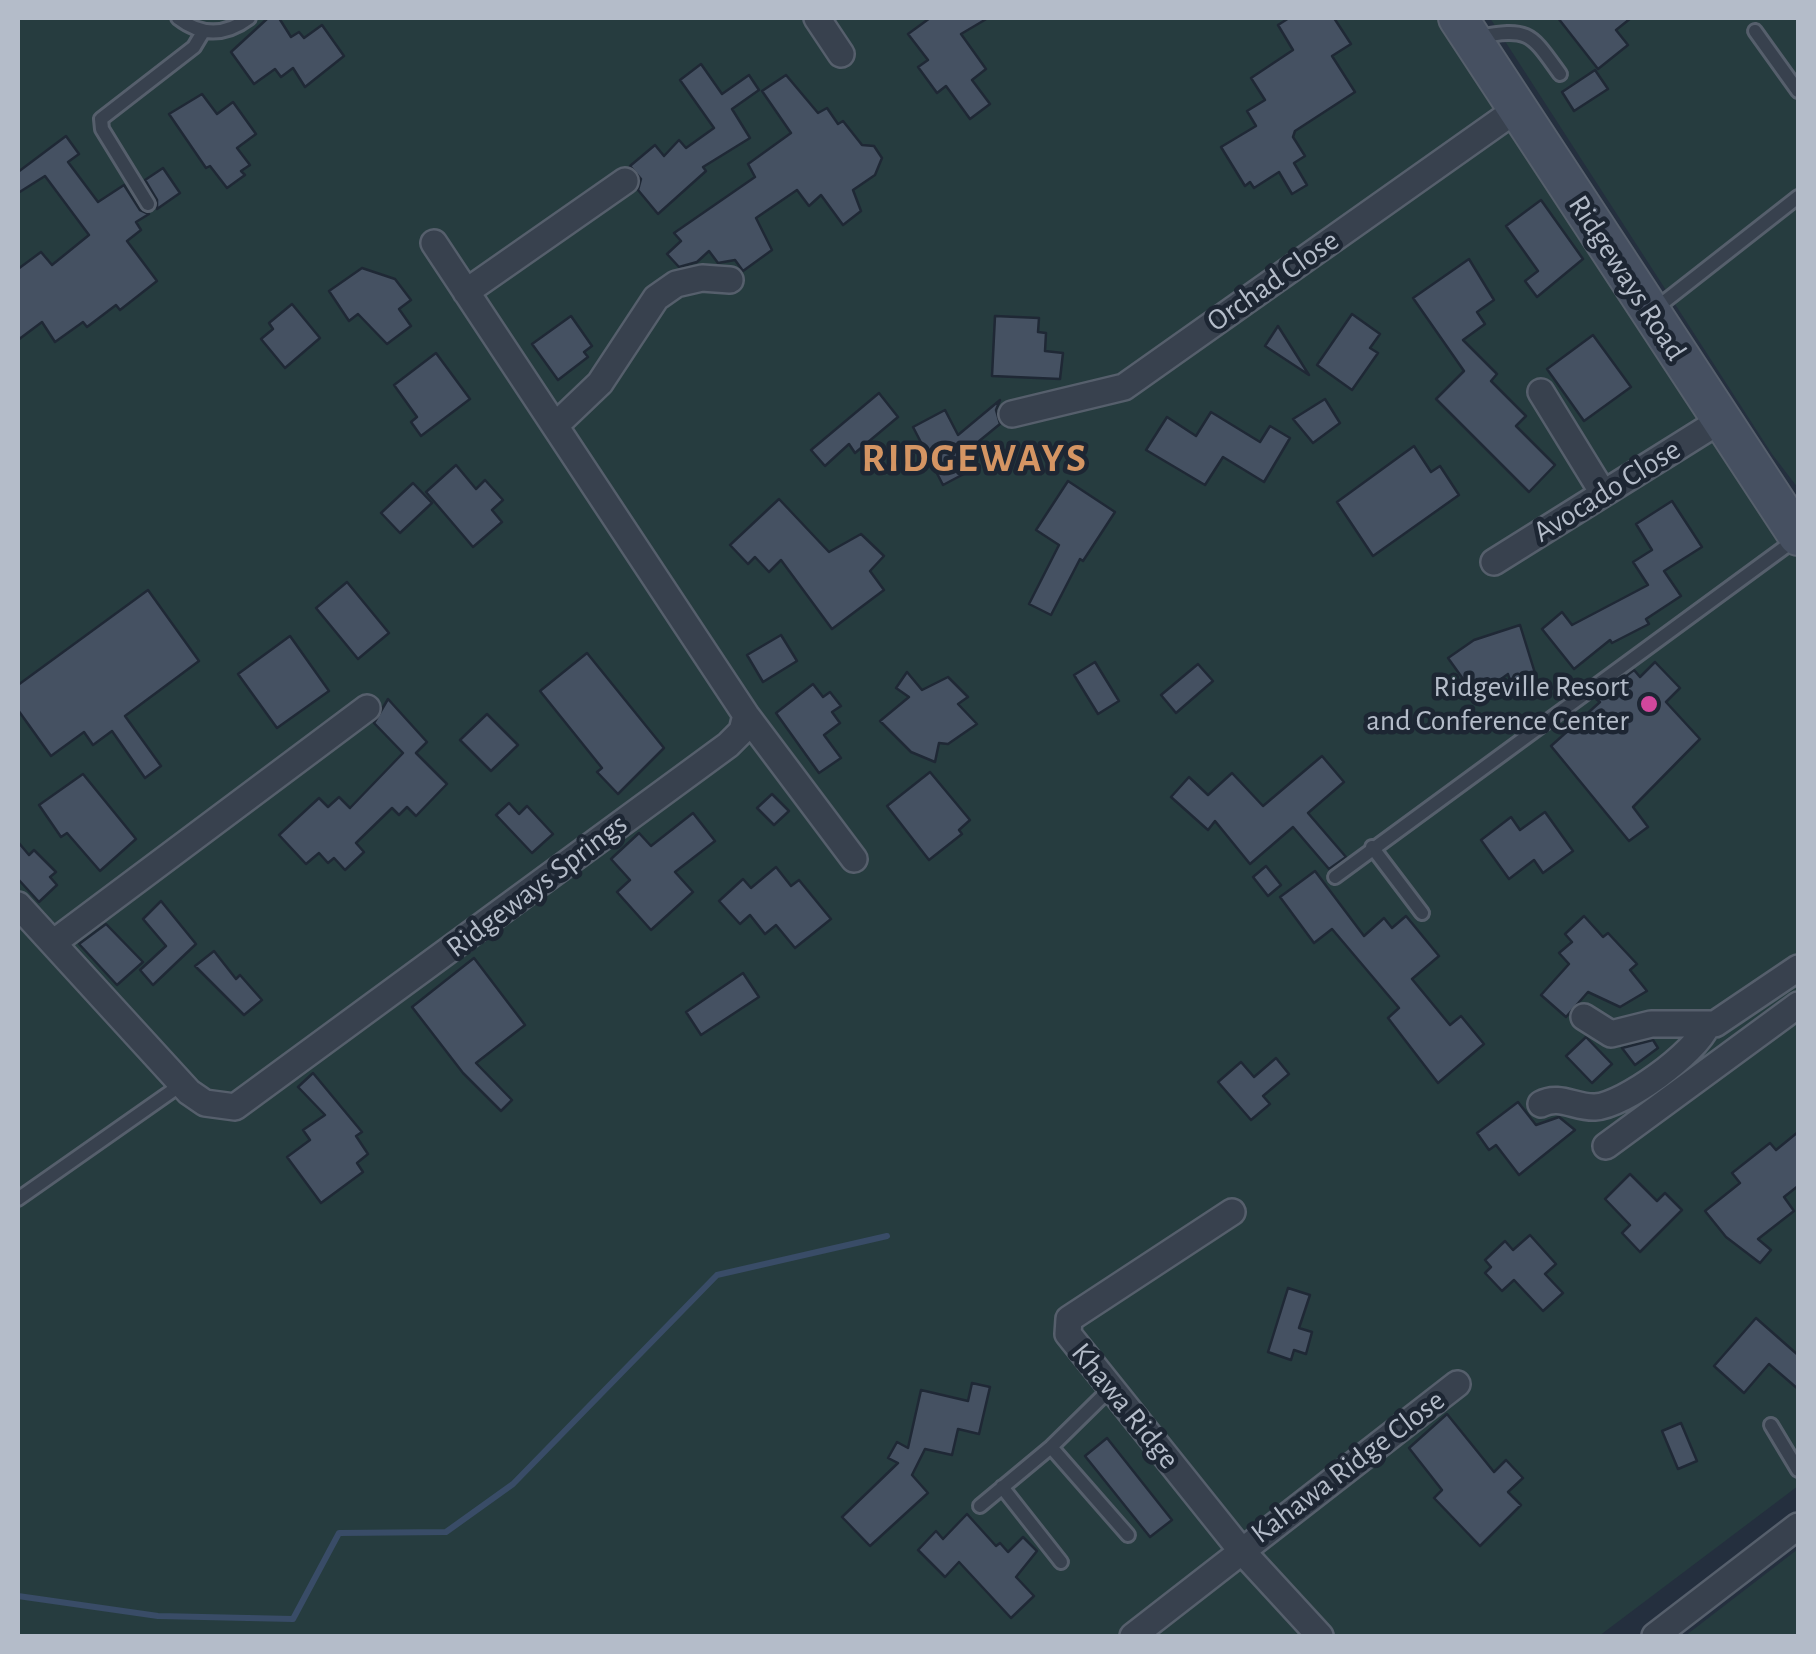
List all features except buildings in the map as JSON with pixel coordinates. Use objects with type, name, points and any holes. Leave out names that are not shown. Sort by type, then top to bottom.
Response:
[{"type":"street","points":[[817,18],[841,54]]},
{"type":"street","name":"Ridgeways Road","points":[[1464,28],[1721,420],[1787,501],[1798,537]]},
{"type":"street","name":"Orchad Close","points":[[1012,414],[1124,387],[1516,108]]},
{"type":"street","points":[[466,292],[625,181]]},
{"type":"street","points":[[434,243],[746,715],[854,859]]},
{"type":"street","points":[[556,425],[600,383],[656,298],[676,284],[702,278],[730,280]]},
{"type":"street","points":[[1541,392],[1603,494]]},
{"type":"street","name":"Avocado Close","points":[[1494,562],[1721,420]]},
{"type":"street","points":[[53,943],[367,708]]},
{"type":"street","name":"Ridgeways Springs","points":[[18,905],[182,1084],[205,1103],[219,1108],[235,1107],[728,745],[742,730],[746,715]]},
{"type":"street","points":[[1541,1104],[1556,1100],[1599,1107],[1616,1101],[1690,1052],[1707,1026],[1798,968]]},
{"type":"street","points":[[1606,1146],[1798,1005]]},
{"type":"street","points":[[1584,1017],[1611,1034],[1651,1024],[1707,1026]]},
{"type":"street","name":"Khawa Ridge","points":[[1232,1212],[1069,1319],[1072,1343],[1240,1549],[1320,1636]]},
{"type":"street","name":"Kahawa Ridge Close","points":[[1133,1636],[1457,1384]]},
{"type":"street","points":[[1655,1636],[1798,1526]]},
{"type":"lane","points":[[178,18],[203,32],[234,28],[249,18]]},
{"type":"lane","points":[[1464,28],[1531,35],[1560,74]]},
{"type":"lane","points":[[1754,30],[1798,91]]},
{"type":"lane","points":[[148,204],[102,129],[101,119],[194,47],[203,32]]},
{"type":"lane","points":[[1649,313],[1798,196]]},
{"type":"lane","points":[[1335,877],[1798,537]]},
{"type":"lane","points":[[1372,847],[1422,913]]},
{"type":"lane","points":[[18,1199],[182,1084]]},
{"type":"lane","points":[[980,1506],[1051,1448],[1108,1390]]},
{"type":"lane","points":[[1771,1425],[1798,1470]]},
{"type":"lane","points":[[1051,1448],[1128,1535]]},
{"type":"lane","points":[[1002,1488],[1061,1562]]},
{"type":"green space","points":[[18,18],[1449,18],[1798,544],[1798,1486],[1599,1636],[18,1636]]},
{"type":"green space","points":[[1490,18],[1798,18],[1798,488],[1772,454]]},
{"type":"green space","points":[[1798,1549],[1798,1636],[1685,1636]]},
{"type":"waterway","points":[[18,1596],[158,1616],[293,1619],[339,1533],[446,1532],[513,1484],[717,1275],[887,1236]]},
{"type":"place","name":"Ridgeville Resort and Conference Center","points":[[1649,704]]},
{"type":"district","name":"RIDGEWAYS","points":[[975,459]]}]
